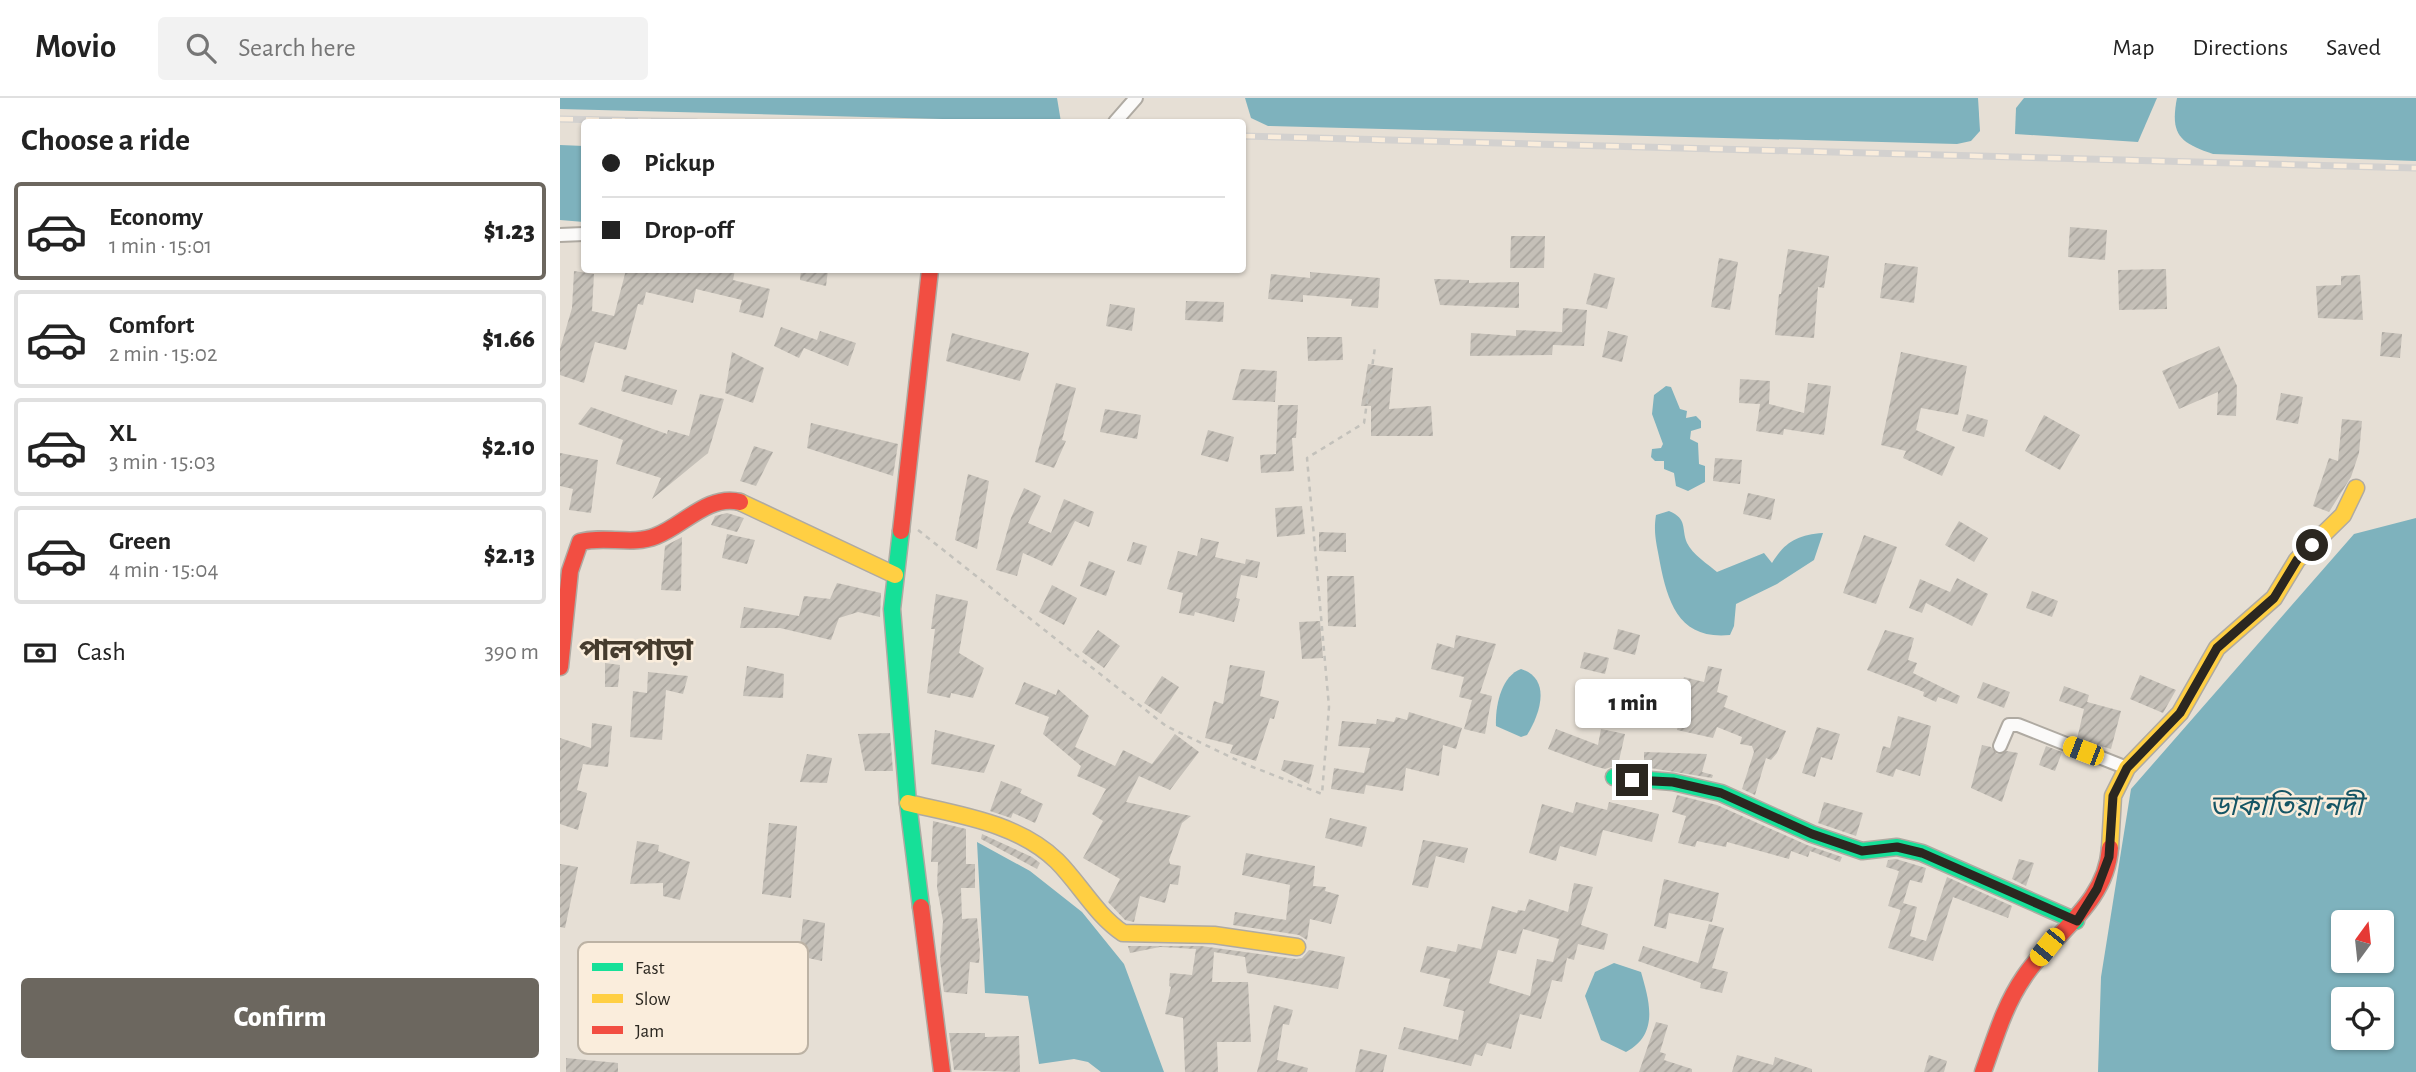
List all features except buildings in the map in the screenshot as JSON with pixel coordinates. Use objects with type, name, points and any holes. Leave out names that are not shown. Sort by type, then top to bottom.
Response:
[{"type":"street","points":[[1118,119],[1136,98]]},
{"type":"street","points":[[560,236],[581,234]]},
{"type":"street","points":[[930,273],[891,609],[908,803],[942,1072]]},
{"type":"street","points":[[1983,1072],[2008,1002],[2047,947],[2077,921],[2097,889],[2109,857],[2113,796],[2127,768],[2180,713],[2217,648],[2274,598],[2297,560],[2343,515],[2356,488]]},
{"type":"street","points":[[560,667],[573,564],[580,542],[603,536],[636,541],[652,538],[715,502],[737,501],[895,575]]},
{"type":"street","points":[[2000,746],[2012,724],[2127,768]]},
{"type":"street","points":[[1614,777],[1673,782],[1721,793],[1812,834],[1862,851],[1897,847],[1922,853],[2077,921]]},
{"type":"street","points":[[908,803],[1007,828],[1053,857],[1120,932],[1133,935],[1153,932],[1202,934],[1297,947]]},
{"type":"path","points":[[902,517],[1166,726],[1245,764],[1322,794],[1329,707],[1307,458],[1364,423],[1375,347]]},
{"type":"water","points":[[560,98],[1057,98],[1060,119],[945,119],[560,109]]},
{"type":"water","points":[[1245,98],[1978,98],[1980,131],[1971,141],[1957,144],[1268,126],[1251,118]]},
{"type":"water","points":[[2024,98],[2157,98],[2138,142],[2015,134],[2016,108]]},
{"type":"water","points":[[2177,98],[2416,98],[2416,161],[2213,154],[2192,146],[2176,129]]},
{"type":"water","points":[[560,145],[581,146],[581,222],[560,220]]},
{"type":"water","points":[[1666,386],[1671,387],[1680,409],[1687,411],[1686,418],[1696,416],[1701,421],[1701,428],[1691,431],[1690,439],[1698,443],[1699,464],[1705,466],[1705,482],[1688,491],[1676,486],[1674,473],[1664,469],[1664,461],[1655,461],[1651,457],[1652,449],[1661,448],[1663,444],[1652,414],[1654,395]]},
{"type":"water","points":[[1669,511],[1679,517],[1683,524],[1689,547],[1717,572],[1764,553],[1772,563],[1793,541],[1823,533],[1814,560],[1777,584],[1736,604],[1734,626],[1730,635],[1713,635],[1699,632],[1688,625],[1672,605],[1667,592],[1655,528],[1656,515]]},
{"type":"water","name":"ডাকাতিয়া নদী","points":[[2416,518],[2416,1072],[2098,1072],[2101,977],[2131,789],[2354,534]]},
{"type":"water","points":[[1521,669],[1537,681],[1541,698],[1532,727],[1527,735],[1521,737],[1496,726],[1496,718],[1504,685]]},
{"type":"water","points":[[977,842],[1030,871],[1082,912],[1124,964],[1164,1072],[1101,1072],[1088,1062],[1074,1059],[1039,1064],[1028,996],[985,993]]},
{"type":"water","points":[[1614,963],[1641,972],[1649,1005],[1648,1026],[1644,1036],[1626,1052],[1601,1040],[1585,996],[1595,972]]},
{"type":"railway","points":[[560,119],[581,119]]},
{"type":"railway","points":[[1246,136],[2416,168]]},
{"type":"traffic: fast","points":[[901,531],[892,609],[908,803],[921,907]]},
{"type":"traffic: fast","points":[[1614,777],[1673,782],[1721,793],[1812,834],[1862,851],[1897,847],[1922,853],[2076,921]]},
{"type":"traffic: slow","points":[[2110,848],[2113,796],[2127,768],[2180,713],[2217,648],[2274,598],[2297,560],[2343,515],[2356,488]]},
{"type":"traffic: slow","points":[[740,502],[895,575]]},
{"type":"traffic: slow","points":[[908,803],[987,822],[1041,848],[1057,861],[1096,908],[1123,933],[1214,935],[1297,947]]},
{"type":"traffic: jam","points":[[901,531],[930,273]]},
{"type":"traffic: jam","points":[[560,667],[570,571],[580,542],[647,539],[706,507],[728,501],[740,502]]},
{"type":"traffic: jam","points":[[1983,1072],[2000,1023],[2017,988],[2036,961],[2088,903],[2099,886],[2110,848]]},
{"type":"traffic: jam","points":[[921,907],[942,1072]]},
{"type":"district","name":"পালপাড়া","points":[[636,651]]},
{"type":"route","points":[[1632,780],[1649,783],[1673,782],[1721,793],[1812,834],[1862,851],[1873,852],[1897,847],[1922,853],[2077,921],[2097,889],[2109,857],[2113,796],[2127,768],[2180,713],[2217,648],[2237,627],[2274,598],[2297,560],[2312,545]]}]
